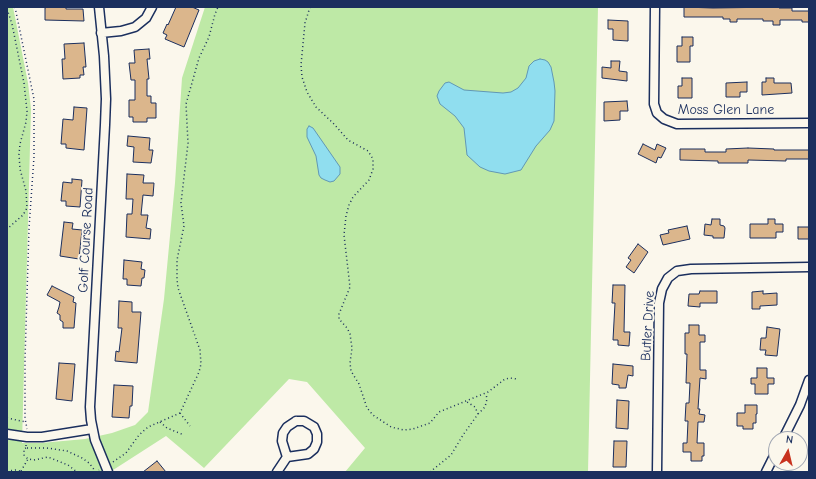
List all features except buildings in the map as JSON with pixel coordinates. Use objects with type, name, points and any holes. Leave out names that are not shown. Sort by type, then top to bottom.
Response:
[{"type":"street","name":"Golf Course Road","points":[[98,7],[104,56],[106,112],[90,394],[92,429],[107,469]]},
{"type":"street","points":[[101,33],[121,31],[135,27],[146,18],[152,7]]},
{"type":"street","name":"Moss Glen Lane","points":[[655,7],[654,104],[657,113],[664,119],[677,124],[809,123]]},
{"type":"street","name":"Butler Drive","points":[[657,472],[659,304],[662,289],[668,278],[677,271],[691,268],[809,267]]},
{"type":"street","points":[[786,431],[800,405],[809,380]]},
{"type":"street","points":[[296,421],[304,421],[311,425],[317,434],[317,442],[314,449],[305,456],[287,457],[282,440],[284,430],[289,424],[296,421]]},
{"type":"street","points":[[7,434],[27,437],[42,437],[92,429]]},
{"type":"street","points":[[277,472],[287,457]]},
{"type":"path","points":[[15,7],[34,99],[34,157],[25,360],[27,437],[24,452],[25,457],[28,459],[34,460],[48,457],[68,465],[77,472]]},
{"type":"path","points":[[26,448],[47,448],[67,451],[89,463],[96,472],[107,469],[126,453],[143,431],[151,425],[180,413],[199,372],[200,350],[181,297],[177,280],[177,260],[184,226],[181,203],[188,143],[186,104],[199,58],[209,37],[218,7]]},
{"type":"path","points":[[310,7],[305,23],[301,65],[302,77],[307,92],[316,107],[348,140],[368,150],[373,159],[373,169],[369,180],[351,200],[345,225],[346,253],[350,287],[339,314],[339,319],[350,334],[352,348],[350,363],[352,375],[359,384],[362,397],[369,412],[379,420],[396,429],[408,430],[430,423],[439,412],[486,393],[505,379],[517,379]]},
{"type":"path","points":[[7,9],[27,98],[26,122],[19,150],[20,169],[26,191],[26,208],[23,215],[7,229]]},
{"type":"path","points":[[430,472],[451,456],[463,435],[485,407],[487,399],[486,393]]},
{"type":"path","points":[[466,402],[475,407],[478,414]]},
{"type":"path","points":[[180,413],[190,426]]},
{"type":"path","points":[[7,418],[26,422]]},
{"type":"path","points":[[160,422],[167,428],[184,435]]},
{"type":"path","points":[[21,470],[28,459]]},
{"type":"path","points":[[7,471],[21,470],[24,472]]},
{"type":"green space","points":[[7,7],[13,7],[28,83],[31,109],[22,443],[41,443],[85,439],[112,433],[135,425],[148,412],[164,299],[175,183],[182,78],[205,7],[598,7],[588,472],[345,472],[365,448],[307,382],[289,379],[204,468],[166,436],[110,472],[7,472]]},
{"type":"water","points":[[540,59],[548,62],[551,67],[554,82],[554,121],[550,130],[536,146],[521,170],[505,174],[489,171],[480,167],[467,155],[464,128],[455,116],[440,104],[437,96],[439,91],[445,83],[449,82],[464,90],[503,93],[511,92],[518,88],[526,78],[529,66],[534,61]]},
{"type":"water","points":[[309,126],[313,128],[340,167],[340,174],[334,181],[330,182],[325,180],[319,175],[316,156],[307,137],[307,129]]}]
